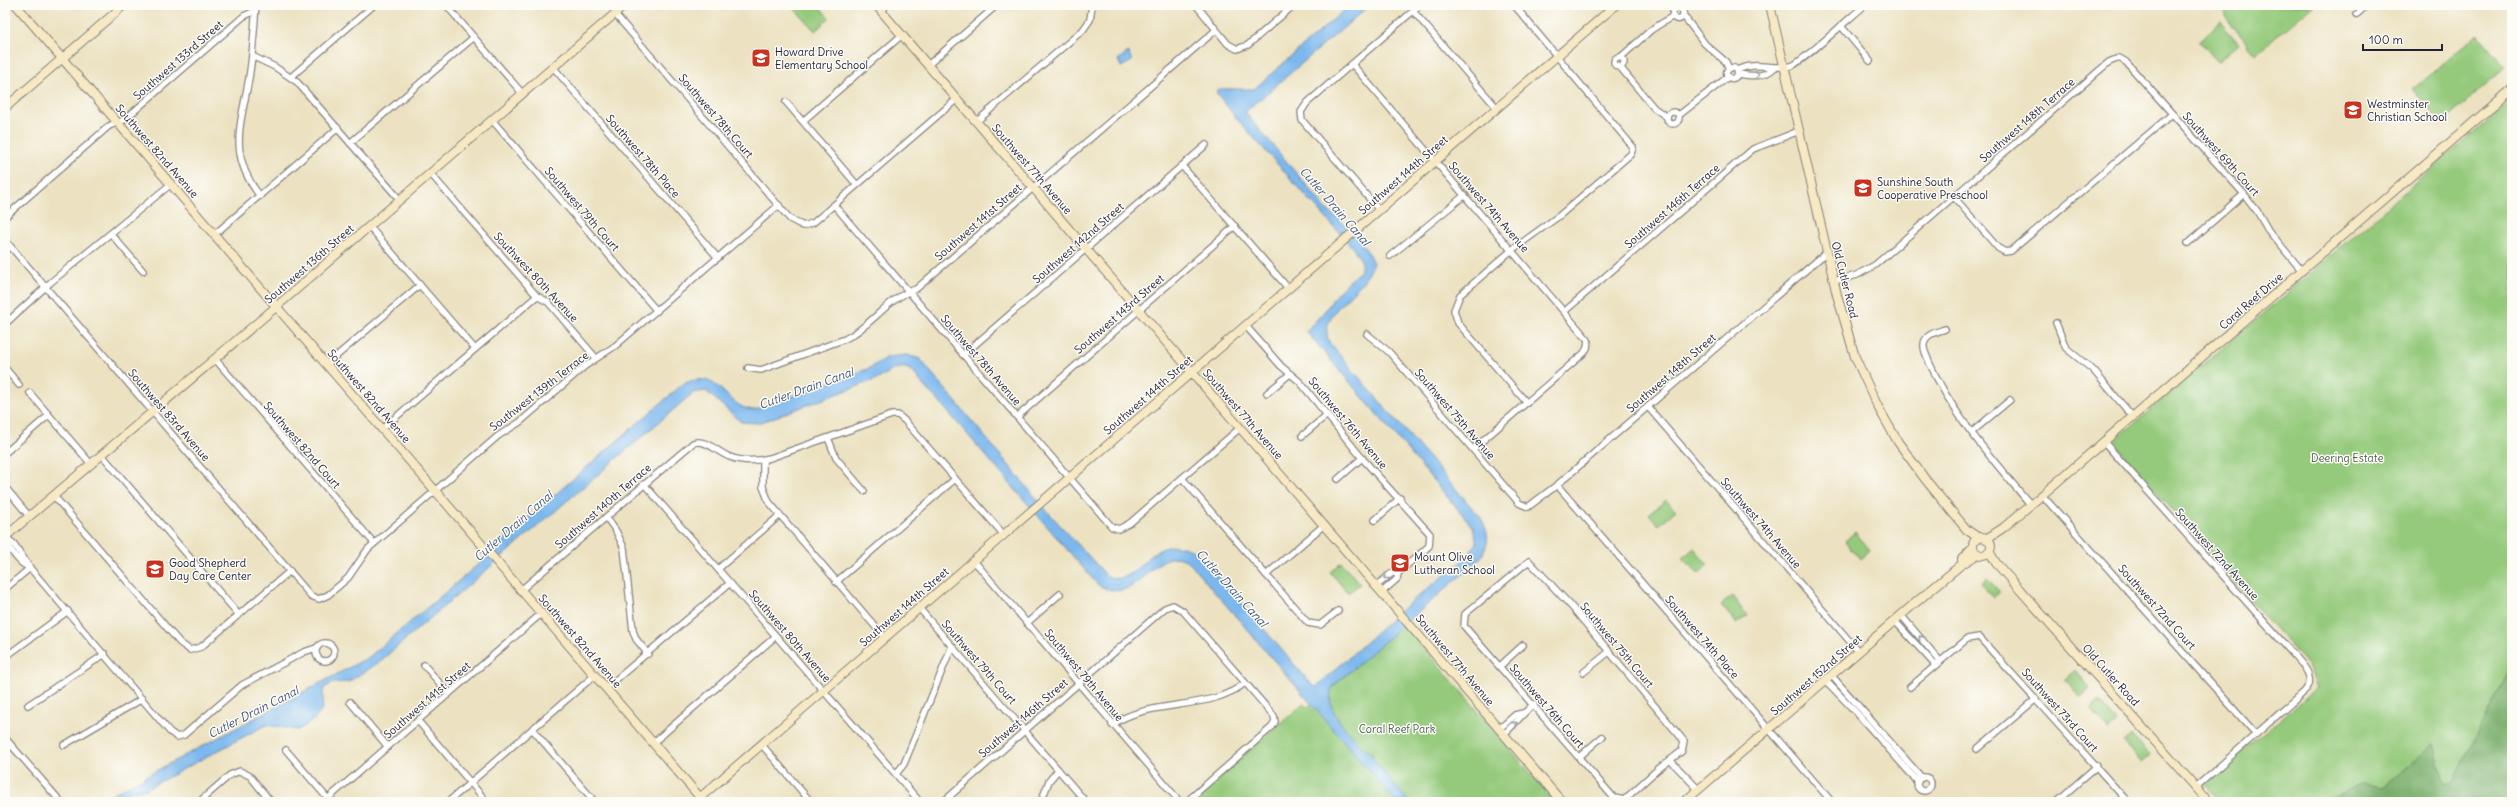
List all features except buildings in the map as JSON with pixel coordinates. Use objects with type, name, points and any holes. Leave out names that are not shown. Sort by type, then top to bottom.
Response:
[{"type":"street","name":"Southwest 82nd Avenue","points":[[16,5],[542,613],[700,800]]},
{"type":"street","points":[[5,108],[124,5]]},
{"type":"street","points":[[291,77],[374,5]]},
{"type":"street","points":[[446,5],[522,94]]},
{"type":"street","name":"Southwest 136th Street","points":[[5,537],[277,306],[625,5]]},
{"type":"street","points":[[878,8],[887,5]]},
{"type":"street","points":[[928,65],[997,5]]},
{"type":"street","points":[[976,122],[1086,27],[1092,5]]},
{"type":"street","points":[[1196,5],[1230,46],[1238,49],[1248,44],[1294,5]]},
{"type":"street","points":[[1379,210],[1305,124],[1300,115],[1307,103],[1420,5]]},
{"type":"street","points":[[1473,449],[1527,403],[1460,325],[1454,312],[1460,295],[1513,249],[1559,216],[1631,154],[1633,147],[1629,140],[1514,5]]},
{"type":"street","name":"Southwest 144th Street","points":[[700,800],[1245,325],[1436,162],[1616,5]]},
{"type":"street","name":"Old Cutler Road","points":[[1770,5],[1834,281],[1854,353],[1882,414],[1919,472],[1967,530],[2210,802]]},
{"type":"street","points":[[1728,77],[1734,79],[1738,72],[1769,65],[1774,68],[1794,65],[1864,5]]},
{"type":"street","points":[[2357,14],[2367,5]]},
{"type":"street","points":[[256,8],[252,56],[240,122],[238,146],[243,169],[260,196]]},
{"type":"street","name":"Southwest 133rd Street","points":[[5,217],[109,126],[124,120],[244,16],[256,8]]},
{"type":"street","name":"Southwest 77th Avenue","points":[[878,8],[1562,802]]},
{"type":"street","points":[[1677,9],[1682,10],[1683,15],[1705,44],[1726,62],[1729,69],[1727,74],[1728,77],[1679,115],[1679,119],[1675,123],[1670,122],[1667,117],[1656,110],[1642,94],[1620,67],[1624,63],[1621,57],[1651,30],[1673,16],[1677,9]]},
{"type":"street","points":[[1413,11],[1497,108]]},
{"type":"street","name":"Southwest 78th Court","points":[[615,14],[794,222],[806,226],[813,223],[834,205]]},
{"type":"street","points":[[1840,26],[1870,61]]},
{"type":"street","name":"Southwest 141st Street","points":[[748,368],[761,370],[845,339],[858,332],[901,294],[916,289],[1216,30]]},
{"type":"street","points":[[803,122],[902,36]]},
{"type":"street","points":[[350,143],[474,37]]},
{"type":"street","points":[[252,56],[268,63],[291,77],[338,128],[400,200]]},
{"type":"street","name":"Southwest 69th Court","points":[[2118,58],[2126,62],[2244,194],[2258,212],[2268,230],[2302,271]]},
{"type":"street","name":"Southwest 148th Terrace","points":[[1834,281],[1857,275],[1870,268],[2109,62],[2118,58]]},
{"type":"street","name":"Southwest 74th Avenue","points":[[1352,64],[1513,249],[1586,336],[1588,347],[1583,354],[1527,403]]},
{"type":"street","name":"Southwest 78th Place","points":[[553,67],[718,258]]},
{"type":"street","points":[[1729,69],[1751,76],[1769,73],[1774,68]]},
{"type":"street","name":"Coral Reef Drive","points":[[1982,547],[2512,89]]},
{"type":"street","points":[[834,205],[957,99]]},
{"type":"street","points":[[786,102],[857,185]]},
{"type":"street","points":[[1667,117],[1672,112],[1679,115]]},
{"type":"street","points":[[1954,197],[2001,251],[2011,251],[2027,240],[2172,114]]},
{"type":"street","name":"Southwest 79th Court","points":[[492,120],[657,311]]},
{"type":"street","points":[[215,234],[338,128]]},
{"type":"street","name":"Southwest 146th Terrace","points":[[1565,311],[1753,149],[1799,131]]},
{"type":"street","name":"Southwest 142nd Street","points":[[963,355],[1206,145]]},
{"type":"street","points":[[1182,166],[1288,288]]},
{"type":"street","name":"Southwest 80th Avenue","points":[[430,173],[537,296],[548,302],[596,358]]},
{"type":"street","points":[[5,324],[46,287],[171,184]]},
{"type":"street","points":[[2188,243],[2244,194]]},
{"type":"street","points":[[1390,256],[1465,195]]},
{"type":"street","name":"Southwest 139th Terrace","points":[[319,600],[328,595],[348,578],[364,553],[498,436],[520,422],[596,358],[615,346],[779,205]]},
{"type":"street","name":"Southwest 78th Avenue","points":[[834,205],[1016,417],[1114,528],[1121,528],[1130,524],[1182,478]]},
{"type":"street","points":[[369,226],[475,349]]},
{"type":"street","name":"Southwest 143rd Street","points":[[1016,417],[1235,226]]},
{"type":"street","points":[[111,234],[143,271]]},
{"type":"street","name":"Southwest 83rd Avenue","points":[[5,240],[311,596],[319,600]]},
{"type":"street","name":"Southwest 148th Street","points":[[1528,507],[1557,485],[1827,252]]},
{"type":"street","points":[[327,364],[420,285]]},
{"type":"street","points":[[382,429],[537,296]]},
{"type":"street","points":[[2056,323],[2066,348],[2093,370],[2133,417]]},
{"type":"street","name":"Southwest 76th Avenue","points":[[1245,325],[1328,414],[1362,458],[1430,532],[1431,538],[1429,546],[1398,573]]},
{"type":"street","points":[[1945,329],[1929,335],[1924,341],[1924,349],[1948,399],[1972,432],[2030,504]]},
{"type":"street","name":"Southwest 75th Avenue","points":[[1367,334],[1389,352],[1519,503],[1528,507]]},
{"type":"street","name":"Southwest 82nd Court","points":[[215,359],[374,544]]},
{"type":"street","points":[[5,368],[19,385]]},
{"type":"street","points":[[1267,393],[1290,374]]},
{"type":"street","points":[[30,393],[92,464]]},
{"type":"street","points":[[1972,432],[2010,400]]},
{"type":"street","name":"Southwest 74th Avenue","points":[[1648,407],[1859,652]]},
{"type":"street","points":[[885,638],[779,516],[765,493],[763,460],[895,414],[905,421],[1004,535]]},
{"type":"street","points":[[1302,436],[1328,414]]},
{"type":"street","points":[[5,453],[49,415]]},
{"type":"street","points":[[1240,428],[1182,478],[1306,621],[1317,626],[1338,611]]},
{"type":"street","points":[[828,438],[836,458],[864,491]]},
{"type":"street","name":"Southwest 140th Terrace","points":[[521,590],[691,444],[699,441],[734,459],[763,460]]},
{"type":"street","name":"Southwest 72nd Avenue","points":[[2104,442],[2292,653],[2306,671],[2311,683],[2304,692],[2256,734]]},
{"type":"street","points":[[102,455],[238,615]]},
{"type":"street","points":[[1338,479],[1362,458]]},
{"type":"street","points":[[836,582],[955,479]]},
{"type":"street","name":"Southwest 80th Avenue","points":[[644,484],[920,802]]},
{"type":"street","name":"Southwest 74th Place","points":[[1557,485],[1832,802]]},
{"type":"street","points":[[5,488],[29,516]]},
{"type":"street","name":"Southwest 72nd Court","points":[[2042,495],[2256,734]]},
{"type":"street","points":[[54,496],[180,643],[190,650],[201,647],[290,571]]},
{"type":"street","points":[[1375,520],[1400,498]]},
{"type":"street","points":[[718,569],[779,516]]},
{"type":"street","points":[[606,517],[622,544],[633,631],[636,639],[648,654]]},
{"type":"street","points":[[1266,575],[1324,524]]},
{"type":"street","points":[[5,537],[9,548],[23,565],[30,568],[68,611],[171,733],[180,737],[242,686],[304,652],[316,648]]},
{"type":"street","name":"Southwest 152nd Street","points":[[1684,802],[1982,547]]},
{"type":"street","name":"Southwest 79th Avenue","points":[[974,561],[1180,802]]},
{"type":"street","name":"Southwest 75th Court","points":[[1463,621],[1465,614],[1529,561],[1571,606],[1681,735],[1685,744],[1682,751],[1671,761]]},
{"type":"street","points":[[5,589],[30,568]]},
{"type":"street","points":[[1376,586],[1392,573],[1398,573],[1397,579],[1382,592]]},
{"type":"street","points":[[606,688],[648,654],[730,582]]},
{"type":"street","points":[[1027,623],[1060,594]]},
{"type":"street","name":"Southwest 146th Street","points":[[943,802],[1165,608],[1173,606],[1183,611],[1245,683]]},
{"type":"street","name":"Southwest 79th Court","points":[[919,608],[1086,802]]},
{"type":"street","points":[[5,657],[68,611]]},
{"type":"street","name":"Southwest 141st Street","points":[[326,800],[542,613]]},
{"type":"street","points":[[1898,618],[1940,661],[1910,687]]},
{"type":"street","points":[[1898,618],[1935,666]]},
{"type":"street","name":"Southwest 76th Court","points":[[1463,621],[1465,627],[1534,704],[1614,798],[1620,801],[1628,798],[1657,770],[1671,761]]},
{"type":"street","points":[[653,743],[776,636]]},
{"type":"street","name":"Southwest 73rd Court","points":[[1940,661],[1967,639],[1974,636],[1984,641],[2128,802]]},
{"type":"street","points":[[1500,666],[1523,645]]},
{"type":"street","points":[[896,774],[904,764],[952,646]]},
{"type":"street","points":[[1584,672],[1609,652]]},
{"type":"street","points":[[28,705],[105,654]]},
{"type":"street","points":[[424,665],[449,694]]},
{"type":"street","points":[[448,802],[595,675]]},
{"type":"street","points":[[1829,678],[1920,780]]},
{"type":"street","points":[[1112,724],[1131,714],[1228,693],[1245,683],[1274,716],[1275,722],[1272,727],[1186,802]]},
{"type":"street","points":[[64,744],[142,699]]},
{"type":"street","points":[[1977,749],[2036,700]]},
{"type":"street","points":[[350,702],[388,747]]},
{"type":"street","points":[[1501,731],[1515,715],[1523,713],[1534,704]]},
{"type":"street","points":[[418,721],[487,802]]},
{"type":"street","points":[[532,729],[595,802]]},
{"type":"street","points":[[2196,787],[2256,734]]},
{"type":"street","points":[[1578,757],[1602,737]]},
{"type":"street","points":[[5,738],[61,802]]},
{"type":"street","points":[[762,745],[811,802]]},
{"type":"street","points":[[286,750],[326,800]]},
{"type":"street","points":[[1671,761],[1697,790]]},
{"type":"street","points":[[2056,802],[2096,766]]},
{"type":"street","points":[[1041,802],[1049,781],[1058,770]]},
{"type":"street","points":[[200,802],[230,775],[240,771],[250,776],[271,802]]},
{"type":"green space","points":[[818,5],[829,18],[815,31],[792,6]]},
{"type":"green space","points":[[2222,5],[2314,5],[2256,54],[2226,18]]},
{"type":"green space","points":[[2220,22],[2239,44],[2218,62],[2199,41]]},
{"type":"green space","points":[[2478,34],[2506,68],[2442,123],[2413,89]]},
{"type":"green space","name":"Deering Estate","points":[[2512,100],[2512,802],[2221,802],[2205,783],[2317,688],[2308,666],[2113,442]]},
{"type":"green space","points":[[1666,500],[1676,510],[1659,525],[1649,514]]},
{"type":"green space","points":[[1855,532],[1870,550],[1860,559],[1845,541]]},
{"type":"green space","points":[[1694,548],[1708,565],[1698,574],[1683,558]]},
{"type":"green space","points":[[1341,562],[1360,584],[1348,593],[1330,572]]},
{"type":"green space","points":[[1987,578],[2000,592],[1993,598],[1981,584]]},
{"type":"green space","points":[[1732,596],[1747,616],[1736,624],[1721,605]]},
{"type":"green space","name":"Coral Reef Park","points":[[1404,624],[1555,802],[1190,802],[1303,704],[1308,708]]},
{"type":"green space","points":[[2512,665],[2512,802],[2319,802],[2363,784],[2383,787],[2434,744],[2445,784],[2452,783]]},
{"type":"green space","points":[[2075,670],[2090,689],[2081,697],[2065,679]]},
{"type":"green space","points":[[2100,701],[2117,722],[2108,730],[2090,710]]},
{"type":"green space","points":[[2132,735],[2150,755],[2141,763],[2123,743]]},
{"type":"water","points":[[1350,5],[1370,5],[1245,112],[1327,210],[1341,221],[1365,247],[1373,263],[1369,273],[1362,283],[1343,302],[1329,322],[1327,332],[1330,344],[1480,517],[1486,528],[1487,544],[1479,560],[1333,686],[1331,704],[1339,721],[1365,750],[1372,753],[1372,758],[1409,802],[1396,802],[1188,561],[1175,557],[1164,560],[1135,584],[1125,589],[1112,590],[1097,584],[912,371],[906,368],[900,368],[891,371],[880,378],[759,423],[741,422],[706,391],[693,393],[378,663],[348,682],[333,683],[324,688],[322,710],[315,719],[298,730],[266,725],[146,789],[135,790],[128,793],[123,798],[122,802],[108,802],[114,793],[369,657],[481,562],[484,556],[683,384],[695,380],[705,380],[714,384],[735,403],[744,408],[754,410],[870,368],[887,357],[907,355],[920,359],[1047,511],[1106,575],[1118,578],[1128,575],[1156,552],[1167,547],[1182,547],[1199,554],[1313,686],[1316,687],[1407,605],[1466,558],[1477,543],[1473,527],[1306,331],[1323,313],[1338,292],[1361,270],[1361,260],[1352,247],[1236,118],[1216,92],[1219,89],[1254,89]]},
{"type":"water","points":[[1128,52],[1132,61],[1121,67],[1118,60]]},
{"type":"place","name":"Howard Drive Elementary School","points":[[761,58]]},
{"type":"place","name":"Westminster Christian School","points":[[2353,110]]},
{"type":"place","name":"Sunshine South Cooperative Preschool","points":[[1863,188]]},
{"type":"place","name":"Mount Olive Lutheran School","points":[[1400,563]]},
{"type":"place","name":"Good Shepherd Day Care Center","points":[[155,569]]},
{"type":"water label","name":"Cutler Drain Canal","points":[[1335,206]]},
{"type":"water label","name":"Cutler Drain Canal","points":[[806,388]]},
{"type":"water label","name":"Cutler Drain Canal","points":[[513,526]]},
{"type":"water label","name":"Cutler Drain Canal","points":[[1232,588]]},
{"type":"water label","name":"Cutler Drain Canal","points":[[253,712]]}]
